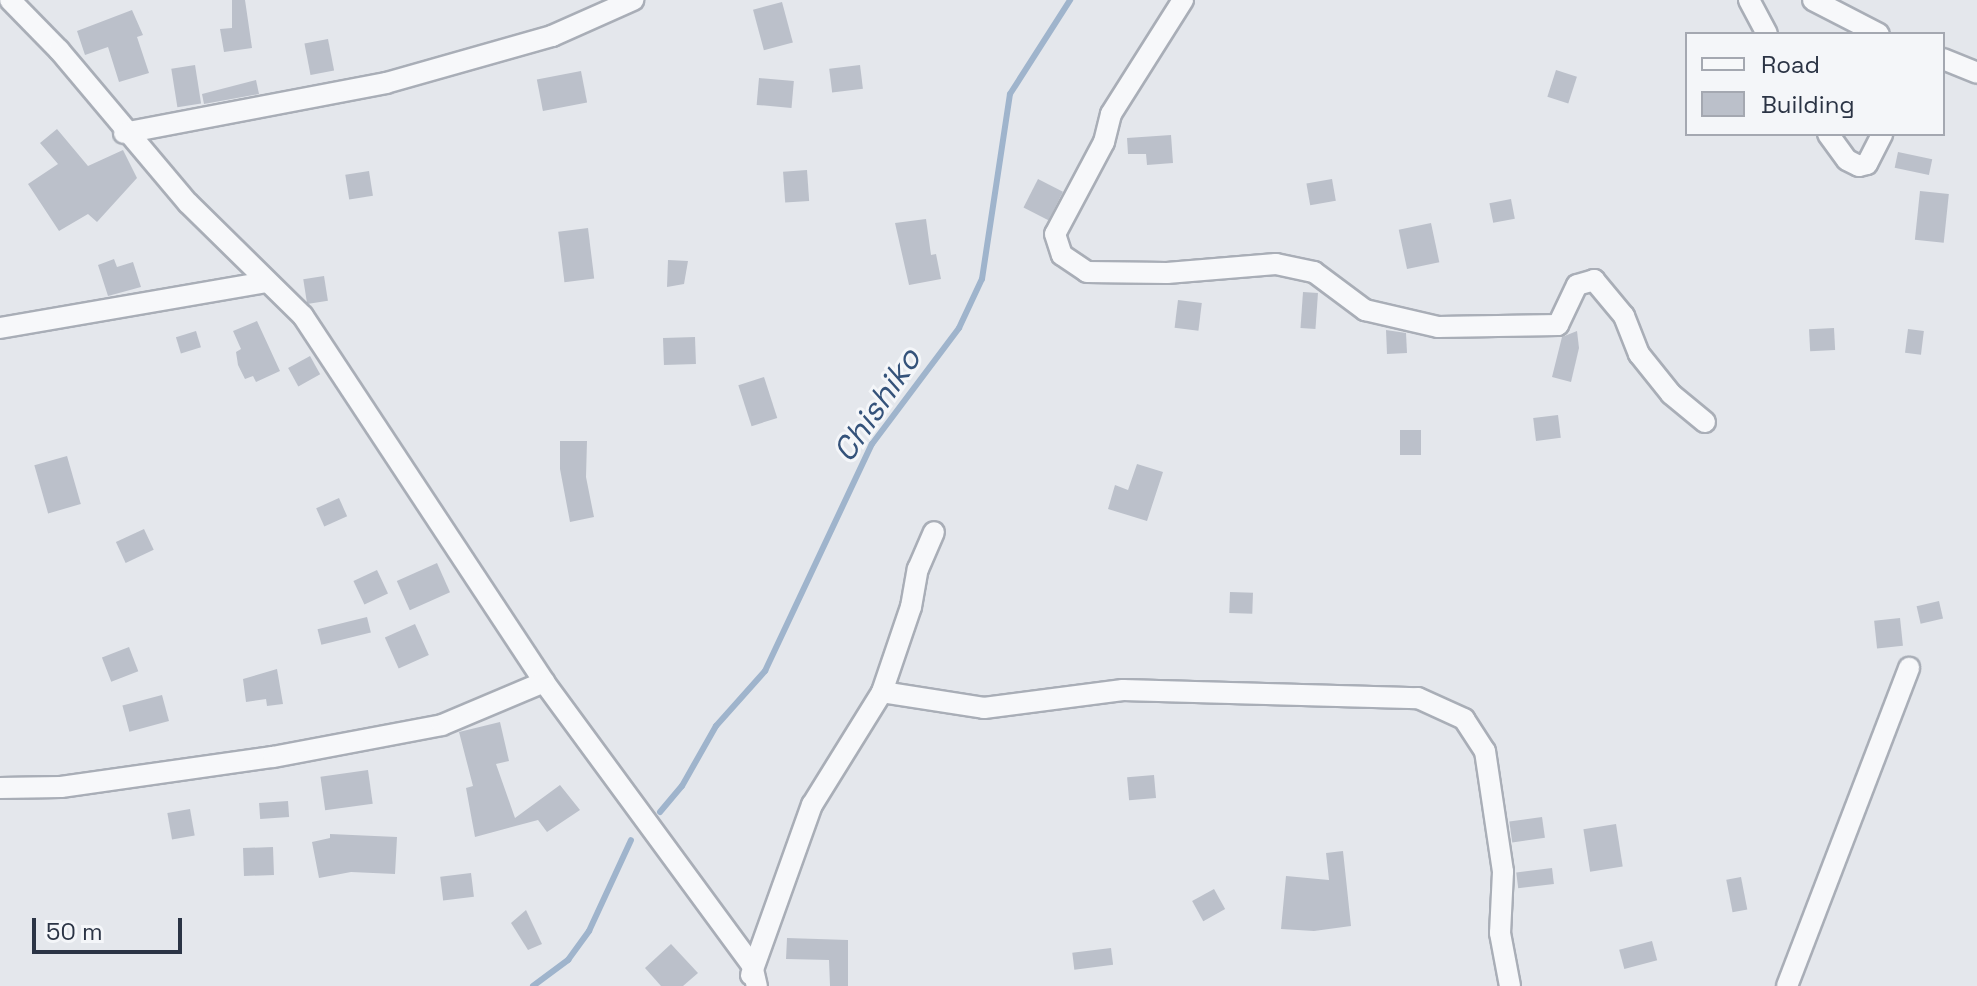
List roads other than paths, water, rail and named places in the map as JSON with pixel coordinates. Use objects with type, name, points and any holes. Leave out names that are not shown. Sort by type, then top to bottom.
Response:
[{"type":"street","points":[[10,0],[59,50],[124,133],[303,316],[544,682],[752,965],[757,986]]},
{"type":"street","points":[[124,133],[386,83],[552,36],[633,0]]},
{"type":"street","points":[[1183,0],[1111,114],[1104,142],[1055,234],[1062,255],[1087,272],[1167,273],[1276,264],[1314,272],[1365,310],[1438,327],[1558,325],[1577,285],[1594,280],[1624,316],[1639,354],[1671,394],[1705,422]]},
{"type":"street","points":[[1749,0],[1766,32]]},
{"type":"street","points":[[1813,0],[1875,32]]},
{"type":"street","points":[[1945,60],[1977,73]]},
{"type":"street","points":[[1829,136],[1847,160],[1859,166],[1867,164],[1881,136]]},
{"type":"street","points":[[0,328],[267,282]]},
{"type":"street","points":[[749,986],[752,965],[812,805],[882,692],[911,607],[918,569],[934,532]]},
{"type":"street","points":[[1787,986],[1909,668]]},
{"type":"street","points":[[0,788],[61,787],[273,757],[442,725],[544,682]]},
{"type":"street","points":[[882,692],[984,708],[1123,690],[1418,698],[1464,719],[1485,751],[1503,872],[1500,933],[1510,986]]},
{"type":"waterway","name":"Chishiko","points":[[660,812],[682,786],[716,726],[765,671],[872,444],[959,328],[982,279],[1010,94],[1070,0]]},
{"type":"waterway","name":"Chishiko","points":[[533,986],[568,960],[589,931],[631,840]]}]
